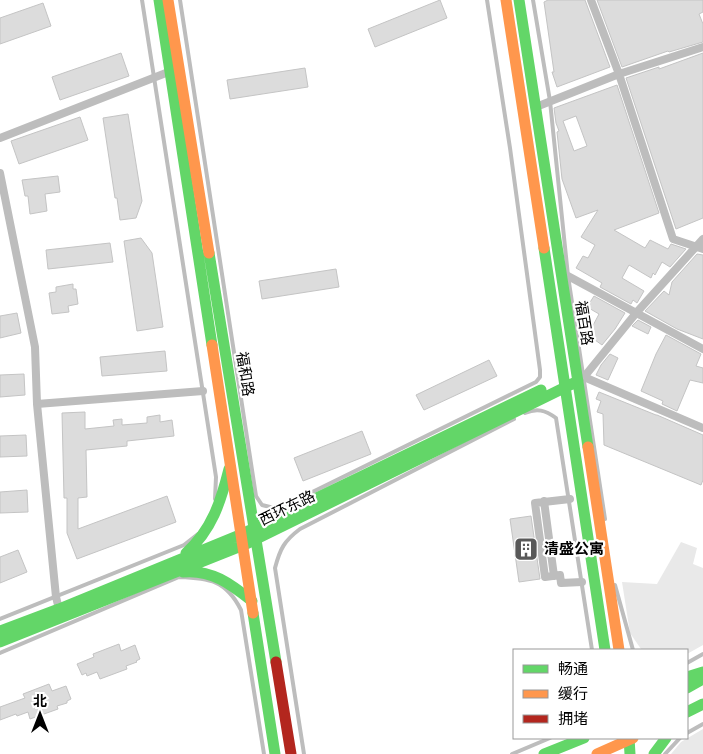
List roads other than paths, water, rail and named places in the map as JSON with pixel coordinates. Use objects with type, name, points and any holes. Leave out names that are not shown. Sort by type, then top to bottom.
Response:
[{"type":"street","name":"福和路","points":[[159,0],[275,754]]},
{"type":"street","name":"福和路","points":[[168,0],[291,754]]},
{"type":"street","name":"福百路","points":[[506,0],[605,649]]},
{"type":"street","name":"福百路","points":[[519,0],[579,377],[619,649]]},
{"type":"street","points":[[590,0],[619,74],[673,239],[699,248]]},
{"type":"street","points":[[536,107],[619,74],[703,47]]},
{"type":"street","points":[[0,138],[170,71]]},
{"type":"street","points":[[0,173],[35,347],[38,404],[56,597],[59,609]]},
{"type":"street","points":[[703,239],[699,248],[637,312],[579,377],[703,428]]},
{"type":"street","points":[[568,276],[703,349]]},
{"type":"street","name":"西环东路","points":[[0,642],[162,577],[243,540],[564,382],[579,377]]},
{"type":"street","points":[[38,404],[203,391]]},
{"type":"street","points":[[174,561],[200,541],[210,526],[220,503],[230,465]]},
{"type":"street","points":[[570,499],[535,503],[544,578],[560,575],[562,583],[582,582]]},
{"type":"street","name":"西环东路","points":[[0,631],[59,609],[174,561],[243,540]]},
{"type":"street","points":[[162,577],[186,571],[206,572],[237,589],[252,601]]},
{"type":"street","points":[[598,605],[596,628],[598,649]]},
{"type":"street","points":[[0,626],[18,624]]},
{"type":"street","points":[[688,677],[703,672]]},
{"type":"street","points":[[688,687],[703,679]]},
{"type":"street","points":[[688,711],[700,705]]},
{"type":"street","points":[[688,716],[700,705]]},
{"type":"street","points":[[543,754],[563,739]]},
{"type":"street","points":[[543,754],[581,739]]},
{"type":"street","points":[[597,754],[628,739]]},
{"type":"street","points":[[630,739],[630,754]]},
{"type":"street","points":[[654,754],[665,739]]},
{"type":"lane","points":[[0,619],[184,545],[200,533],[214,510],[216,477],[142,0]]},
{"type":"lane","points":[[180,0],[256,496],[262,505],[274,508],[290,503],[536,382],[540,377],[510,148],[487,0]]},
{"type":"lane","points":[[533,0],[550,101],[579,377],[607,529]]},
{"type":"lane","points":[[304,754],[276,568],[279,551],[289,537],[300,529],[526,412],[538,409],[548,412],[556,418],[592,649]]},
{"type":"lane","points":[[614,576],[633,649]]},
{"type":"lane","points":[[0,653],[179,577],[215,581],[232,595],[241,610],[264,754]]},
{"type":"lane","points":[[688,662],[703,654]]},
{"type":"lane","points":[[688,732],[703,724]]},
{"type":"lane","points":[[512,754],[548,739]]},
{"type":"lane","points":[[665,754],[679,739]]},
{"type":"place","name":"清盛公寓","points":[[526,549]]}]
